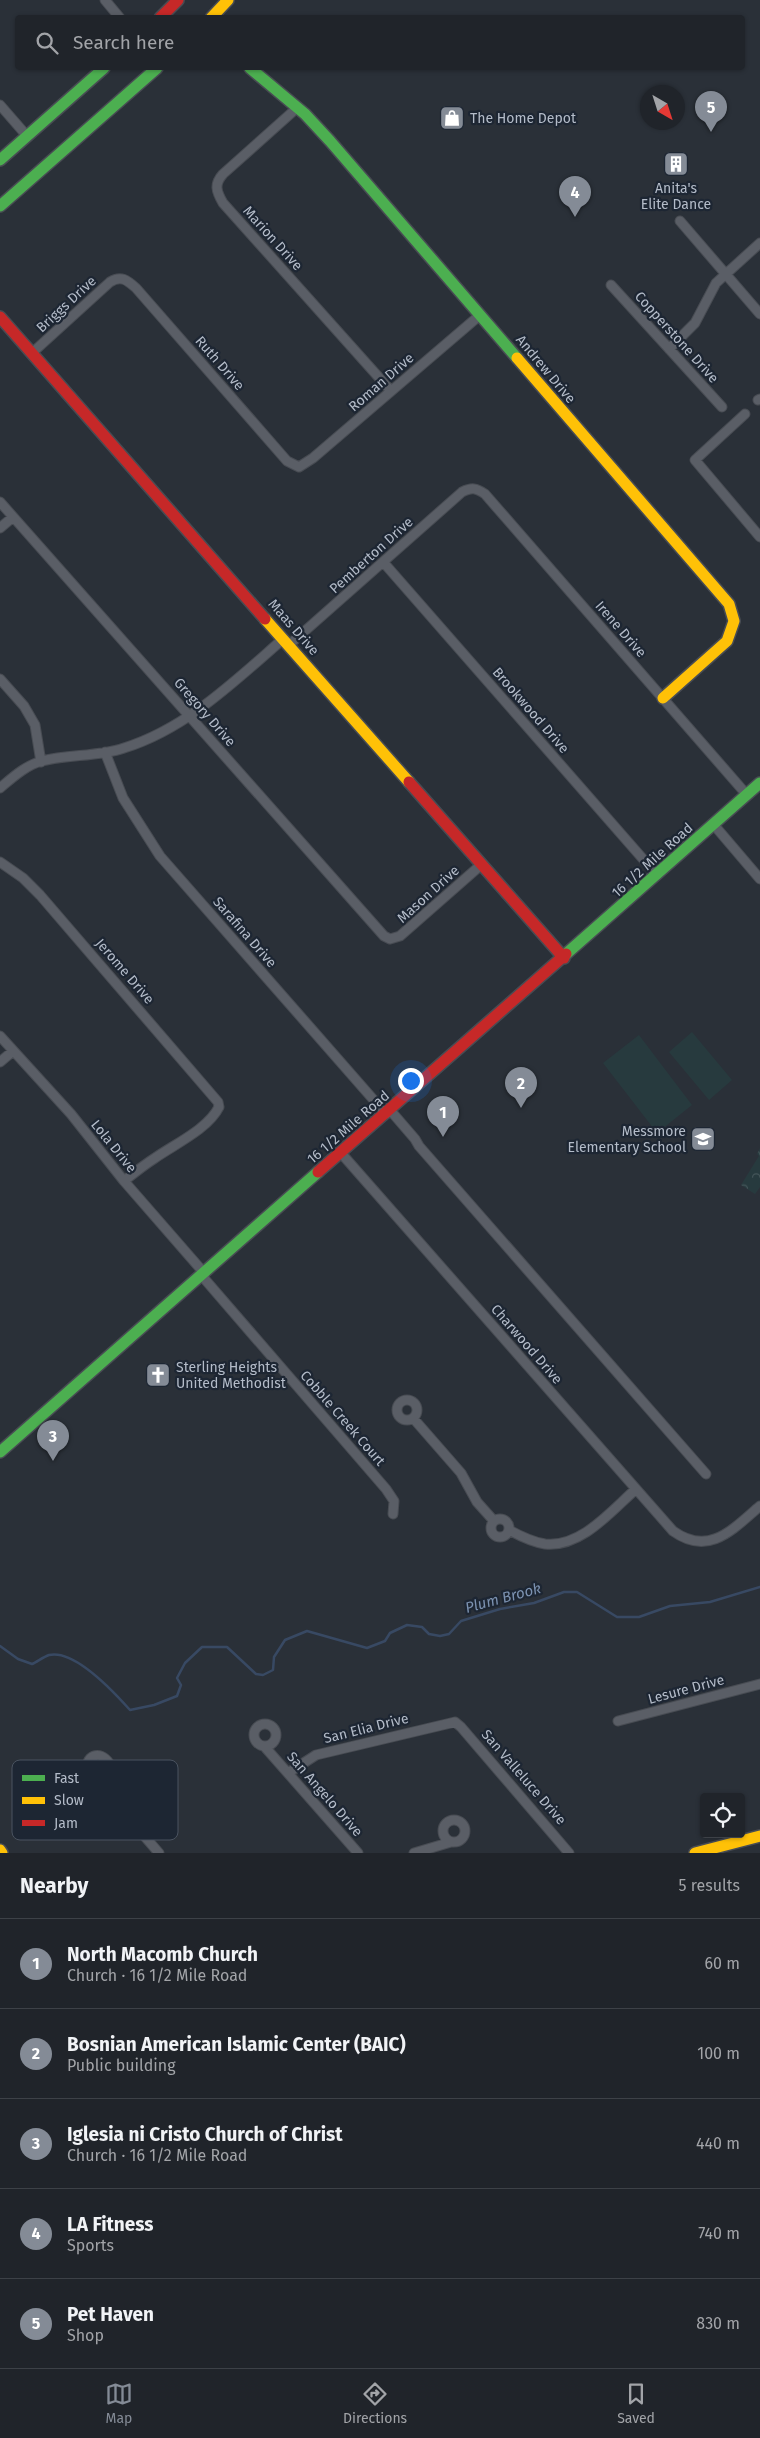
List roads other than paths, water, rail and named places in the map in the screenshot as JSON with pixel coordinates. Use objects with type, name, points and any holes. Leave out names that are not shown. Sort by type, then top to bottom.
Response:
[{"type":"street","points":[[105,0],[118,15]]},
{"type":"street","points":[[163,15],[178,0]]},
{"type":"street","points":[[213,15],[225,1]]},
{"type":"street","points":[[0,160],[102,70]]},
{"type":"street","points":[[0,206],[155,70]]},
{"type":"street","name":"Andrew Drive","points":[[252,70],[298,107],[336,148],[732,608],[734,622],[727,641],[663,698]]},
{"type":"street","points":[[0,105],[27,136]]},
{"type":"street","name":"Marion Drive","points":[[298,107],[223,174],[217,183],[218,193],[223,203],[391,391]]},
{"type":"street","points":[[680,221],[760,314]]},
{"type":"street","points":[[669,349],[696,323],[711,291],[725,274],[760,243]]},
{"type":"street","name":"Briggs Drive","points":[[32,353],[110,282],[120,278]]},
{"type":"street","name":"Ruth Drive","points":[[120,278],[136,288],[287,461],[299,467]]},
{"type":"street","name":"Copperstone Drive","points":[[611,285],[722,407]]},
{"type":"street","name":"Roman Drive","points":[[299,467],[313,458],[480,315]]},
{"type":"street","name":"Maas Drive","points":[[0,317],[564,958]]},
{"type":"street","points":[[745,414],[695,460],[759,534]]},
{"type":"street","name":"Irene Drive","points":[[471,488],[485,494],[747,795]]},
{"type":"street","name":"Pemberton Drive","points":[[0,788],[22,771],[41,762],[105,752],[143,741],[189,715],[286,642],[384,563],[462,492],[471,488]]},
{"type":"street","name":"Gregory Drive","points":[[0,502],[379,931],[390,939]]},
{"type":"street","points":[[0,528],[13,516]]},
{"type":"street","name":"Brookwood Drive","points":[[384,563],[657,875]]},
{"type":"street","points":[[0,679],[24,706],[35,725],[41,762]]},
{"type":"street","name":"Sarafina Drive","points":[[105,752],[123,798],[160,856],[426,1154],[706,1474]]},
{"type":"street","name":"16 1/2 Mile Road","points":[[0,1452],[204,1275],[760,784]]},
{"type":"street","points":[[714,825],[760,879]]},
{"type":"street","name":"Jerome Drive","points":[[0,862],[23,878],[40,894],[214,1095],[219,1107],[212,1117],[186,1138],[124,1181]]},
{"type":"street","name":"Mason Drive","points":[[390,939],[408,931],[482,864]]},
{"type":"street","name":"Lola Drive","points":[[0,1036],[71,1114],[124,1181],[204,1275]]},
{"type":"street","points":[[0,1062],[13,1051]]},
{"type":"street","name":"Charwood Drive","points":[[341,1153],[673,1531],[687,1540],[699,1542],[715,1540],[725,1535],[760,1506]]},
{"type":"street","name":"Cobble Creek Court","points":[[204,1275],[386,1489],[394,1502],[393,1514]]},
{"type":"street","points":[[414,1418],[462,1474],[477,1502],[494,1521]]},
{"type":"street","points":[[509,1530],[536,1542],[546,1544],[566,1542],[588,1530],[636,1490]]},
{"type":"street","points":[[499,1519],[505,1520],[509,1530],[505,1535],[497,1536],[491,1529],[494,1521],[499,1519]]},
{"type":"street","name":"Lesure Drive","points":[[618,1721],[760,1684]]},
{"type":"street","name":"San Elia Drive","points":[[288,1773],[316,1755],[455,1722]]},
{"type":"street","name":"San Valleluce Drive","points":[[455,1722],[462,1727],[569,1853]]},
{"type":"street","name":"San Angelo Drive","points":[[272,1754],[276,1734],[274,1728],[268,1724],[260,1725],[255,1730],[254,1737],[257,1743],[264,1746],[272,1754],[358,1853]]},
{"type":"street","name":"San Angelo Drive","points":[[264,1746],[274,1742]]},
{"type":"street","points":[[89,1760],[97,1755],[104,1757],[106,1760]]},
{"type":"street","points":[[414,1853],[438,1845],[459,1841],[464,1835],[465,1828],[461,1822],[454,1819],[447,1821],[438,1845]]},
{"type":"street","points":[[442,1831],[445,1838],[451,1842]]},
{"type":"street","points":[[695,1853],[760,1836]]},
{"type":"street","points":[[148,1840],[159,1853]]},
{"type":"waterway","name":"Plum Brook","points":[[0,1646],[18,1659],[32,1664],[49,1655],[59,1655],[70,1659],[82,1665],[104,1683],[130,1710],[154,1705],[177,1696],[181,1685],[177,1678],[185,1663],[202,1647],[227,1647],[256,1674],[263,1675],[273,1670],[274,1657],[285,1640],[307,1631],[367,1648],[385,1641],[390,1633],[407,1625],[422,1627],[429,1634],[440,1636],[449,1634],[461,1621],[500,1609],[534,1603],[564,1592],[577,1592],[617,1617],[639,1617],[670,1606],[710,1602],[760,1587]]},
{"type":"place","name":"The Home Depot","points":[[452,118]]},
{"type":"place","name":"Pet Haven","points":[[711,132]]},
{"type":"place","name":"Anita's Elite Dance","points":[[676,164]]},
{"type":"place","name":"LA Fitness","points":[[575,217]]},
{"type":"place","name":"Bosnian American Islamic Center (BAIC)","points":[[521,1108]]},
{"type":"place","name":"North Macomb Church","points":[[443,1137]]},
{"type":"place","name":"Messmore Elementary School","points":[[703,1139]]},
{"type":"place","name":"Sterling Heights United Methodist","points":[[158,1375]]},
{"type":"place","name":"Iglesia ni Cristo Church of Christ","points":[[53,1461]]}]
